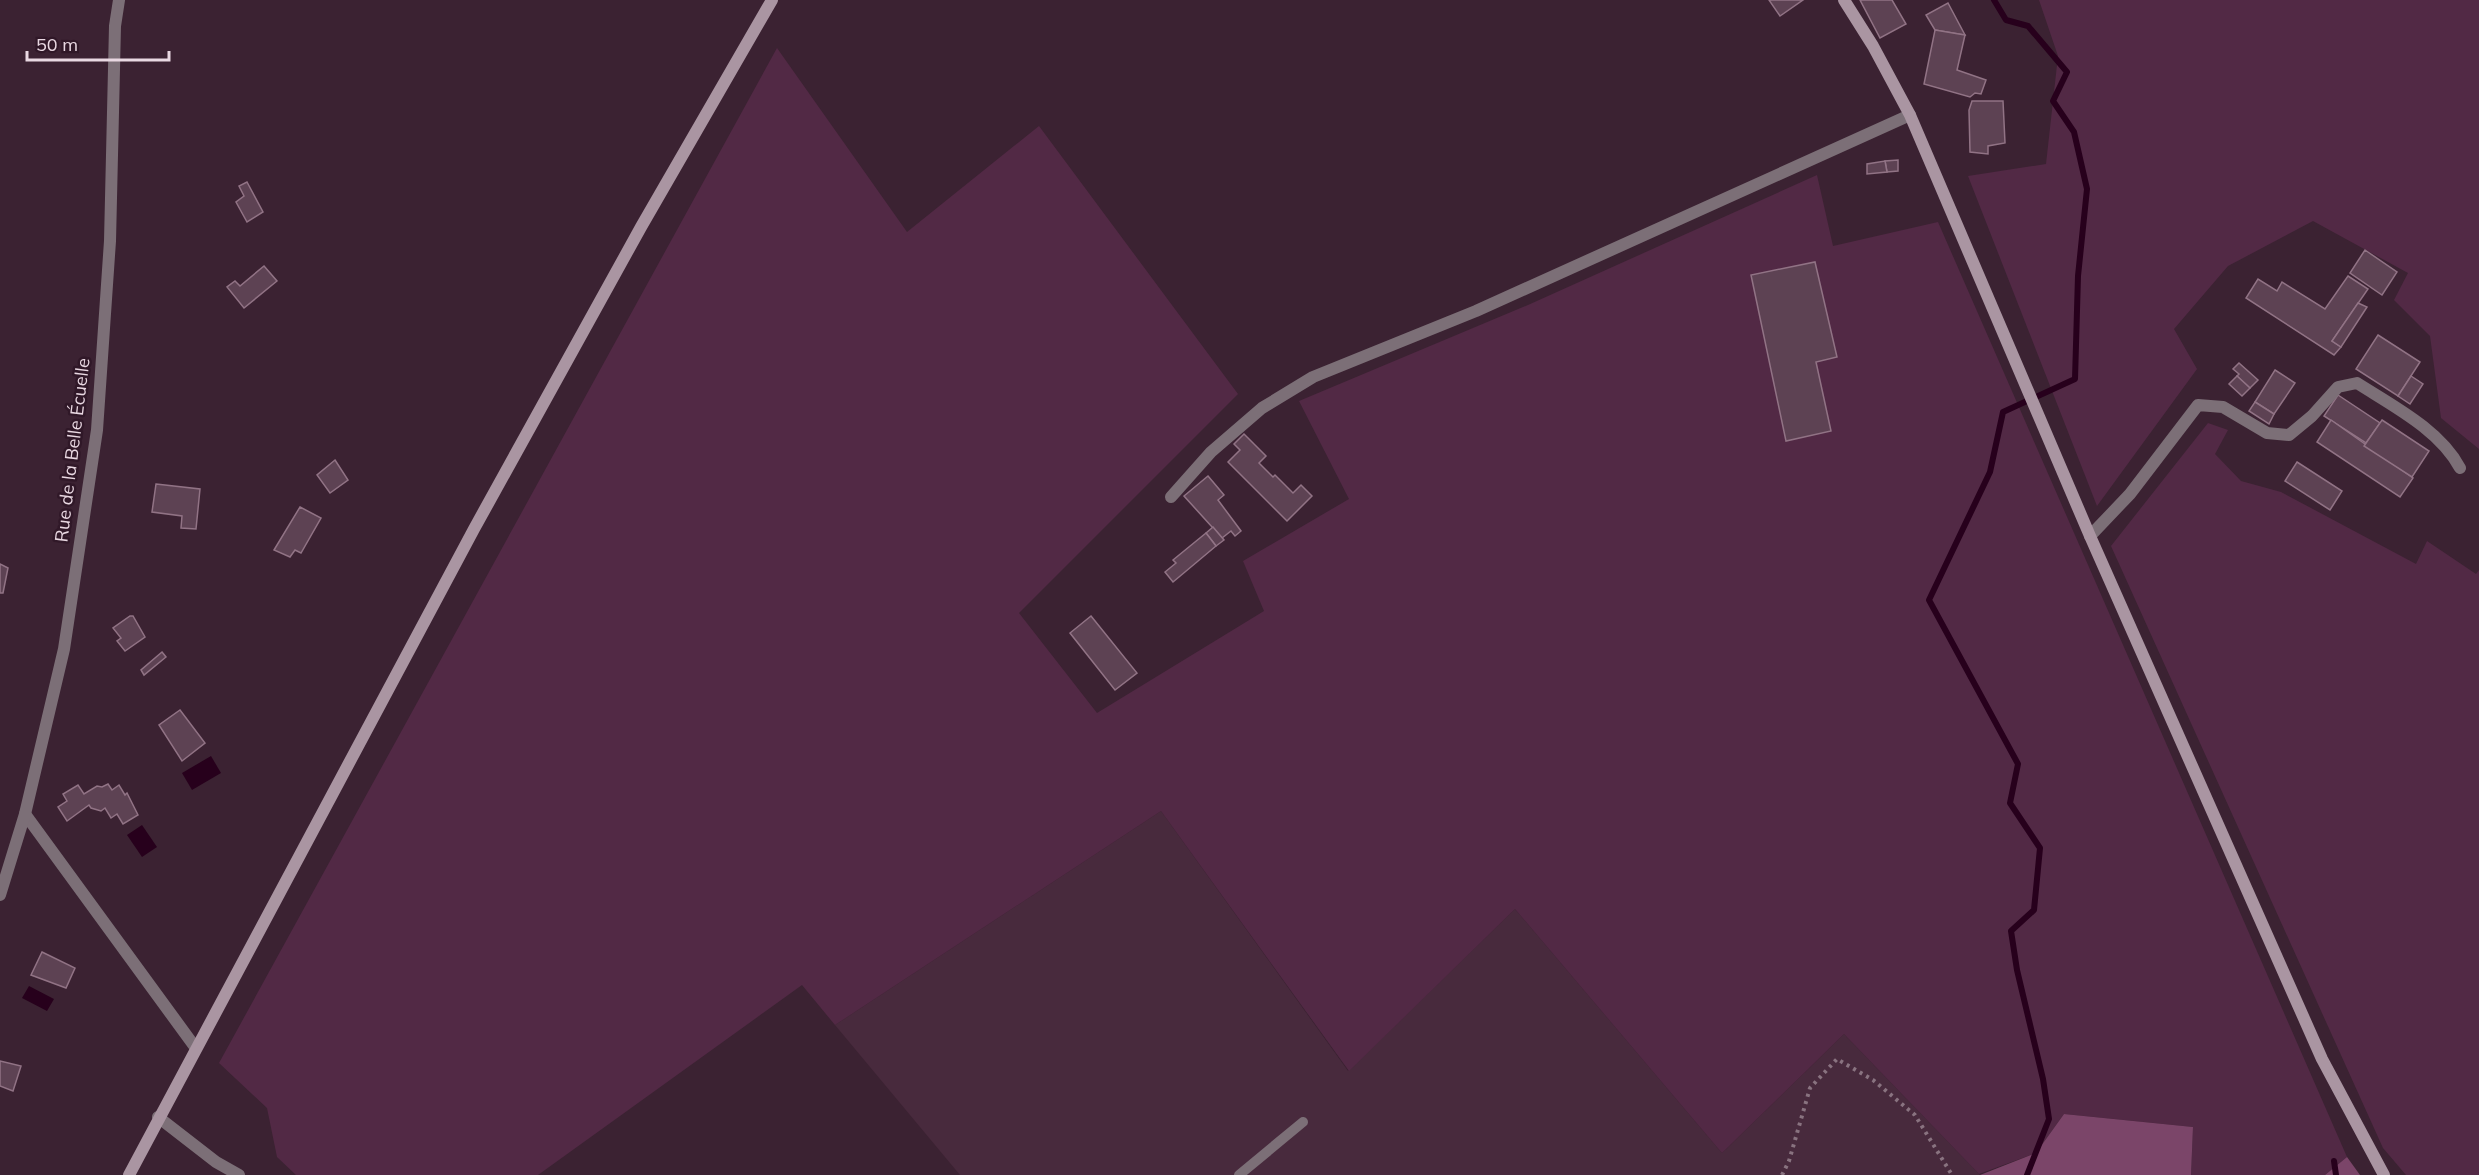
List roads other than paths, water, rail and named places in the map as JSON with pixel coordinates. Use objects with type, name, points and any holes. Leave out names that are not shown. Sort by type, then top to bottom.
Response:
[{"type":"main road","points":[[129,1175],[195,1047],[474,529],[636,237],[772,0]]},
{"type":"main road","points":[[1844,0],[1873,46],[1910,115],[2090,536],[2322,1059],[2384,1175]]},
{"type":"street","name":"Rue de la Belle Écuelle","points":[[0,895],[25,814],[64,649],[97,430],[110,242],[115,26],[119,0]]},
{"type":"street","points":[[1171,497],[1211,452],[1262,408],[1313,377],[1476,311],[1910,115]]},
{"type":"street","points":[[2090,536],[2130,494],[2198,405],[2223,407],[2267,433],[2289,435],[2312,416],[2338,387],[2357,383],[2411,418],[2451,451],[2460,468]]},
{"type":"street","points":[[25,814],[195,1047]]},
{"type":"street","points":[[158,1117],[216,1162],[239,1175]]},
{"type":"lane","points":[[1239,1175],[1303,1122]]},
{"type":"waterway","points":[[1994,0],[2006,20],[2028,26],[2067,72],[2053,101],[2074,132],[2087,189],[2078,276],[2075,379],[2003,412],[1990,472],[1929,600],[2018,764],[2010,803],[2040,848],[2034,910],[2011,931],[2017,970],[2043,1079],[2049,1119],[2027,1175]]},
{"type":"waterway","points":[[2334,1161],[2336,1175]]}]
